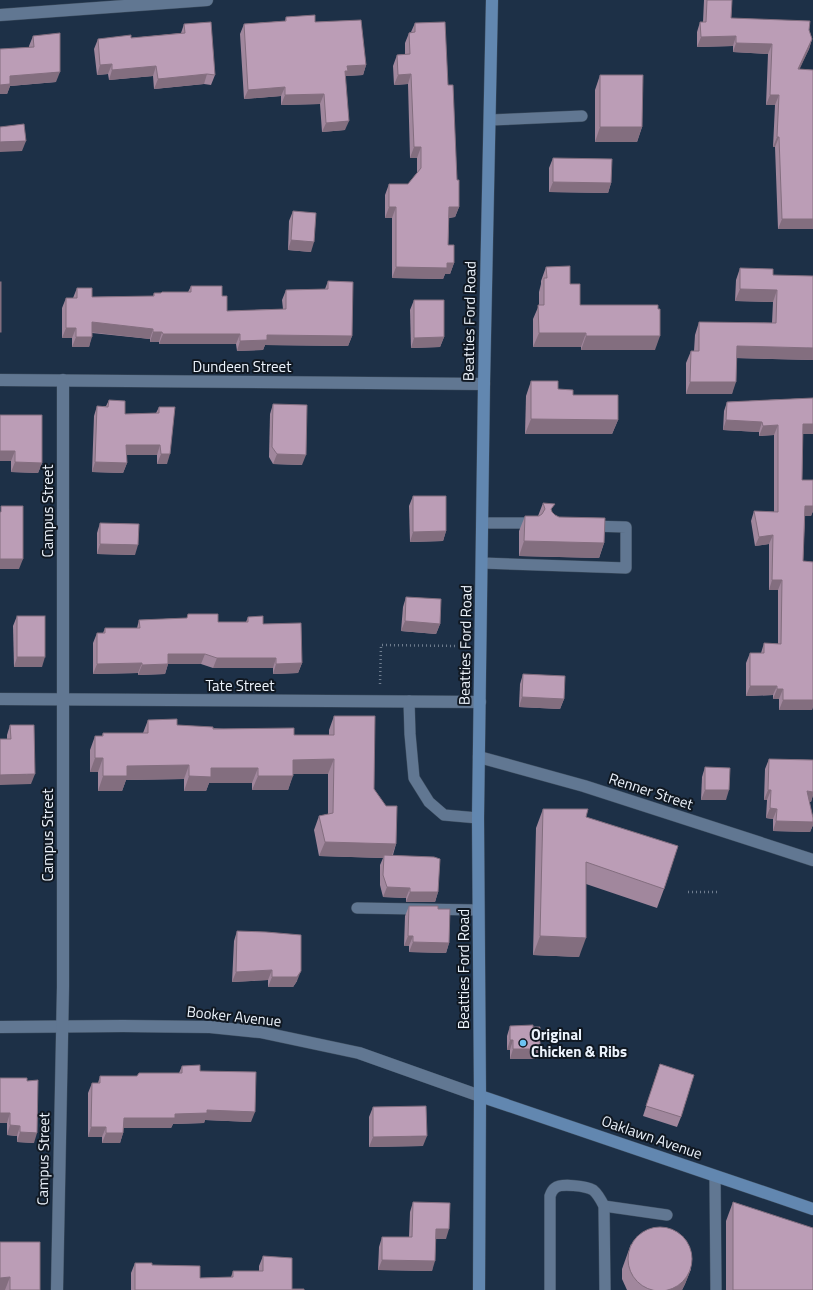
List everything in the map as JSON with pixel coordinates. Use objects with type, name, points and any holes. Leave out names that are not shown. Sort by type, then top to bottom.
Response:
[{"type":"main road","name":"Beatties Ford Road","points":[[479,1290],[480,1096],[478,818],[484,384],[492,0]]},
{"type":"main road","name":"Oaklawn Avenue","points":[[480,1096],[813,1209]]},
{"type":"street","points":[[0,15],[207,0]]},
{"type":"street","name":"Dundeen Street","points":[[0,380],[484,384]]},
{"type":"street","name":"Campus Street","points":[[57,1290],[63,987],[63,380]]},
{"type":"street","name":"Tate Street","points":[[0,699],[480,702]]},
{"type":"street","name":"Renner Street","points":[[479,757],[584,786],[813,860]]},
{"type":"street","name":"Booker Avenue","points":[[0,1027],[210,1027],[260,1032],[359,1053],[480,1096]]},
{"type":"lane","points":[[490,120],[582,116]]},
{"type":"lane","points":[[482,523],[533,523]]},
{"type":"lane","points":[[482,563],[626,568],[626,527],[582,526]]},
{"type":"lane","points":[[408,701],[414,778],[429,802],[444,815],[478,818]]},
{"type":"lane","points":[[357,908],[478,910]]},
{"type":"lane","points":[[715,1176],[716,1290]]},
{"type":"lane","points":[[550,1290],[550,1196],[555,1188],[561,1185],[587,1187],[599,1196],[604,1206],[605,1290]]},
{"type":"lane","points":[[604,1206],[667,1215]]},
{"type":"path","points":[[380,684],[381,646],[458,646]]},
{"type":"path","points":[[688,892],[720,892]]},
{"type":"building","points":[[707,0],[732,0],[731,18],[810,21],[809,30],[812,39],[798,69],[813,70],[813,219],[782,219],[779,137],[777,137],[779,95],[770,95],[772,44],[736,43],[736,36],[701,37],[700,22],[706,22]]},
{"type":"building","points":[[315,15],[315,22],[361,20],[366,65],[347,66],[348,71],[345,71],[349,121],[326,123],[324,94],[285,95],[285,87],[248,90],[244,24],[286,21],[286,17]]},
{"type":"building","points":[[211,22],[215,75],[207,74],[158,79],[156,66],[112,70],[112,64],[100,65],[98,39],[131,35],[131,38],[185,33],[184,24]]},
{"type":"building","points":[[445,22],[448,85],[453,85],[457,180],[459,180],[459,207],[449,207],[448,245],[454,245],[454,263],[447,263],[447,268],[396,267],[396,207],[389,207],[389,184],[408,184],[421,168],[421,147],[414,147],[411,74],[398,75],[397,55],[410,54],[409,33],[415,32],[415,23]]},
{"type":"building","points":[[60,33],[60,72],[10,76],[10,84],[0,85],[0,49],[34,47],[33,36]]},
{"type":"building","points":[[600,75],[643,75],[642,127],[600,127]]},
{"type":"building","points":[[24,124],[26,141],[0,142],[0,127]]},
{"type":"building","points":[[553,158],[612,159],[611,183],[553,182]]},
{"type":"building","points":[[293,211],[316,213],[314,242],[291,240]]},
{"type":"building","points":[[570,266],[570,284],[580,284],[580,305],[658,305],[658,309],[660,309],[660,336],[586,336],[586,333],[539,333],[538,305],[544,305],[544,278],[547,278],[546,267]]},
{"type":"building","points":[[740,268],[773,269],[773,275],[813,276],[813,348],[737,346],[736,382],[690,382],[691,351],[699,351],[699,322],[776,323],[777,290],[740,289]]},
{"type":"building","points":[[328,281],[353,282],[352,336],[267,335],[267,340],[240,341],[240,334],[163,334],[162,332],[153,332],[153,329],[92,322],[92,337],[76,337],[76,328],[66,328],[66,298],[77,298],[77,288],[92,288],[92,297],[154,296],[154,293],[162,292],[191,292],[191,286],[222,286],[222,296],[227,296],[227,311],[286,309],[286,290],[328,289]]},
{"type":"building","points":[[1,282],[1,332],[0,332]]},
{"type":"building","points":[[414,300],[444,300],[444,337],[414,338]]},
{"type":"building","points":[[531,381],[558,381],[558,389],[573,390],[573,395],[618,395],[618,420],[531,419]]},
{"type":"building","points":[[813,398],[813,424],[803,424],[802,480],[813,480],[813,506],[805,506],[803,561],[813,562],[813,700],[783,700],[783,689],[777,689],[777,686],[750,686],[750,653],[764,653],[764,643],[781,644],[782,580],[772,580],[773,535],[759,537],[754,511],[778,512],[778,425],[763,426],[762,422],[726,420],[727,402]]},
{"type":"building","points":[[109,400],[125,401],[125,414],[159,413],[159,407],[175,407],[170,454],[161,454],[160,445],[126,445],[127,463],[95,462],[97,406],[108,407]]},
{"type":"building","points":[[273,404],[307,405],[306,455],[277,454],[272,447]]},
{"type":"building","points":[[0,415],[42,415],[42,463],[15,462],[15,451],[0,451]]},
{"type":"building","points":[[413,496],[446,496],[446,531],[413,532]]},
{"type":"building","points":[[543,503],[555,504],[551,509],[555,515],[559,517],[605,518],[604,543],[524,541],[525,516],[539,516],[542,514],[545,509]]},
{"type":"building","points":[[1,506],[23,506],[23,559],[0,559]]},
{"type":"building","points":[[100,523],[139,524],[138,545],[100,544]]},
{"type":"building","points":[[406,597],[441,599],[440,624],[405,621]]},
{"type":"building","points":[[188,614],[218,614],[218,622],[248,622],[248,617],[263,616],[263,624],[301,623],[302,663],[276,664],[276,658],[217,658],[205,654],[168,654],[168,664],[97,664],[97,633],[105,633],[105,628],[140,628],[139,620],[187,618]]},
{"type":"building","points":[[17,616],[45,616],[45,657],[17,657]]},
{"type":"building","points":[[523,674],[565,676],[564,699],[522,697]]},
{"type":"building","points":[[334,716],[375,716],[374,789],[386,806],[397,806],[396,844],[325,842],[319,816],[333,813],[334,759],[293,760],[293,776],[258,776],[258,768],[211,768],[211,777],[189,776],[189,765],[127,766],[127,776],[103,776],[103,758],[95,758],[95,736],[103,736],[103,733],[148,733],[148,720],[177,719],[177,725],[213,727],[213,729],[294,728],[294,735],[334,735]]},
{"type":"building","points":[[10,725],[34,725],[35,774],[0,775],[0,739],[11,739]]},
{"type":"building","points":[[769,759],[813,760],[813,792],[807,791],[813,822],[776,821],[777,809],[770,808],[771,790],[768,790]]},
{"type":"building","points":[[705,767],[730,768],[729,790],[705,790]]},
{"type":"building","points":[[543,809],[588,809],[586,817],[678,846],[664,889],[586,862],[586,938],[540,936]]},
{"type":"building","points":[[384,855],[434,857],[440,859],[438,892],[410,892],[410,888],[387,887],[383,875]]},
{"type":"building","points":[[409,906],[438,906],[438,909],[450,909],[449,943],[413,942],[413,936],[408,936]]},
{"type":"building","points":[[237,931],[301,935],[301,971],[297,977],[272,977],[272,970],[236,972]]},
{"type":"building","points":[[533,1025],[533,1027],[540,1027],[540,1049],[513,1049],[513,1040],[510,1040],[510,1026]]},
{"type":"building","points":[[660,1064],[694,1075],[681,1117],[646,1106]]},
{"type":"building","points":[[200,1065],[200,1071],[256,1072],[255,1112],[207,1110],[207,1113],[175,1114],[175,1118],[124,1118],[123,1133],[106,1133],[106,1127],[91,1127],[92,1083],[100,1083],[100,1076],[137,1076],[139,1073],[182,1073],[182,1066]]},
{"type":"building","points":[[0,1078],[27,1078],[27,1081],[38,1080],[37,1133],[20,1132],[20,1126],[10,1125],[10,1113],[0,1113]]},
{"type":"building","points":[[426,1106],[427,1136],[373,1137],[373,1107]]},
{"type":"building","points":[[413,1202],[450,1203],[449,1229],[436,1229],[435,1261],[382,1260],[382,1237],[412,1237]]},
{"type":"building","points":[[733,1202],[813,1228],[813,1290],[733,1290]]},
{"type":"building","points":[[660,1227],[672,1229],[683,1236],[690,1247],[692,1259],[690,1271],[683,1282],[672,1289],[660,1291],[648,1289],[637,1282],[630,1271],[628,1259],[630,1247],[637,1236],[648,1229]]},
{"type":"building","points":[[0,1242],[40,1242],[40,1290],[10,1290],[10,1277],[0,1278]]},
{"type":"building","points":[[263,1256],[292,1258],[292,1289],[304,1290],[135,1290],[135,1263],[152,1263],[152,1265],[200,1266],[200,1278],[233,1277],[233,1271],[263,1271]]},
{"type":"place","name":"Original Chicken & Ribs","points":[[523,1043]]}]
